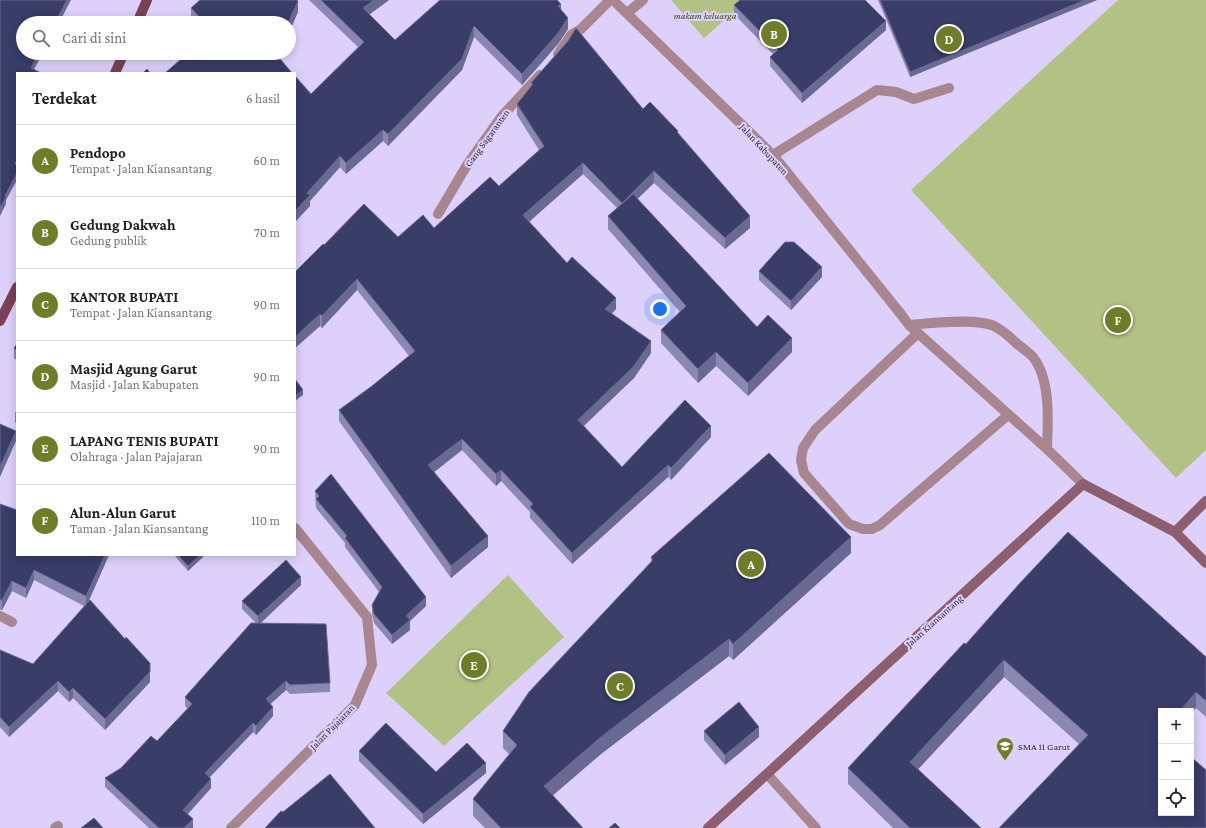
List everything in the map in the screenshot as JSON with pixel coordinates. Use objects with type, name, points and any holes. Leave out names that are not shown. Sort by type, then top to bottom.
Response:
[{"type":"main road","points":[[140,16],[147,0]]},
{"type":"main road","points":[[115,72],[121,60]]},
{"type":"main road","points":[[0,321],[16,289]]},
{"type":"street","name":"Gang Sagaranten","points":[[438,214],[467,165],[502,116],[563,48],[571,35],[581,29],[610,0]]},
{"type":"street","name":"Jalan Kabupaten","points":[[613,0],[773,155],[909,326],[1047,449],[1083,484]]},
{"type":"street","points":[[627,13],[643,0]]},
{"type":"street","points":[[773,155],[877,90],[896,92],[914,98],[949,88]]},
{"type":"street","points":[[909,326],[956,322],[978,323],[994,326],[1032,357],[1042,373],[1045,389],[1048,422],[1047,449]]},
{"type":"street","points":[[918,333],[816,430],[803,448],[801,460],[804,473],[849,524],[863,529],[872,529],[880,525],[1008,415]]},
{"type":"street","points":[[1083,484],[1174,532],[1206,563]]},
{"type":"street","name":"Jalan Kiansantang","points":[[708,828],[1083,484]]},
{"type":"street","points":[[1174,532],[1206,501]]},
{"type":"street","name":"Jalan Pajajaran","points":[[231,828],[355,704],[372,665],[367,617],[296,529]]},
{"type":"street","points":[[0,616],[12,622]]},
{"type":"street","points":[[767,774],[816,828]]},
{"type":"green space","name":"makam keluarga","points":[[671,0],[747,0],[704,38]]},
{"type":"green space","points":[[1118,0],[1206,0],[1206,450],[1176,478],[911,190]]},
{"type":"green space","points":[[508,575],[564,637],[444,746],[386,693]]},
{"type":"building","points":[[0,0],[67,0],[59,16],[16,16],[16,60],[35,60],[31,68],[39,72],[16,72],[16,175],[0,208]]},
{"type":"building","points":[[200,0],[298,1],[291,16],[198,16],[191,8]]},
{"type":"building","points":[[321,0],[374,0],[363,8],[395,40],[440,0],[557,0],[561,4],[558,6],[568,18],[558,33],[522,74],[474,26],[462,59],[388,134],[383,130],[346,163],[340,156],[307,193],[310,195],[296,210],[296,77],[311,94],[364,42]]},
{"type":"building","points":[[740,0],[865,0],[886,21],[802,93],[770,57],[778,50],[734,5]]},
{"type":"building","points":[[880,0],[1085,0],[910,72]]},
{"type":"building","points":[[576,28],[643,109],[650,102],[678,131],[677,132],[750,216],[725,238],[654,171],[622,203],[583,163],[523,215],[567,263],[572,257],[616,298],[605,309],[651,341],[634,366],[578,420],[622,467],[685,400],[711,426],[671,468],[668,465],[572,553],[530,507],[533,504],[501,470],[496,474],[462,439],[428,465],[488,536],[451,566],[339,410],[372,386],[415,351],[357,279],[322,316],[320,314],[296,336],[296,271],[364,204],[398,237],[423,215],[434,228],[490,177],[499,186],[544,146],[517,104],[533,84],[531,83],[568,41]]},
{"type":"building","points":[[180,60],[281,60],[291,72],[166,72]]},
{"type":"building","points":[[633,194],[757,327],[768,315],[792,338],[748,383],[716,352],[698,369],[661,330],[686,306],[608,216]]},
{"type":"building","points":[[785,242],[794,242],[822,267],[791,301],[759,271]]},
{"type":"building","points":[[296,380],[303,390],[296,395]]},
{"type":"building","points":[[0,424],[16,431],[0,467]]},
{"type":"building","points":[[769,453],[851,537],[733,644],[729,639],[601,737],[544,786],[583,828],[501,828],[473,799],[517,745],[503,731],[529,692],[653,560],[651,557]]},
{"type":"building","points":[[331,474],[426,597],[406,616],[410,620],[392,635],[374,614],[372,605],[382,587],[345,538],[347,536],[316,499],[319,496],[315,491]]},
{"type":"building","points":[[0,504],[16,510],[16,556],[105,556],[86,596],[34,570],[26,588],[12,581],[2,600],[0,600]]},
{"type":"building","points":[[1068,532],[1206,657],[1206,701],[1196,692],[1183,708],[1158,708],[1158,816],[1194,816],[1194,760],[1206,770],[1206,828],[999,828],[1088,735],[1004,660],[910,762],[981,828],[910,828],[848,768],[964,643],[966,644]]},
{"type":"building","points":[[179,556],[199,556],[188,566]]},
{"type":"building","points":[[286,560],[301,577],[258,616],[242,601]]},
{"type":"building","points":[[90,600],[125,639],[126,637],[150,663],[150,672],[105,719],[73,688],[69,692],[58,681],[9,727],[0,717],[0,650],[33,664]]},
{"type":"building","points":[[251,623],[326,624],[330,683],[290,685],[286,681],[266,699],[273,707],[256,726],[253,723],[205,773],[211,779],[183,810],[193,819],[184,828],[159,828],[105,778],[121,768],[151,736],[157,741],[192,704],[185,697]]},
{"type":"building","points":[[739,702],[759,727],[725,755],[704,731]]},
{"type":"building","points":[[386,723],[436,772],[467,743],[486,763],[423,814],[359,751]]},
{"type":"building","points":[[330,774],[375,828],[265,828],[281,811],[283,812]]},
{"type":"building","points":[[94,818],[103,828],[81,828]]},
{"type":"building","points":[[615,823],[620,828],[609,828]]},
{"type":"place","name":"Gedung Dakwah","points":[[774,34]]},
{"type":"place","name":"Masjid Agung Garut","points":[[949,39]]},
{"type":"place","name":"Alun-Alun Garut","points":[[1118,320]]},
{"type":"place","name":"Pendopo","points":[[751,564]]},
{"type":"place","name":"LAPANG TENIS BUPATI","points":[[474,665]]},
{"type":"place","name":"KANTOR BUPATI","points":[[620,686]]},
{"type":"place","name":"SMA 11 Garut","points":[[1005,761]]}]
